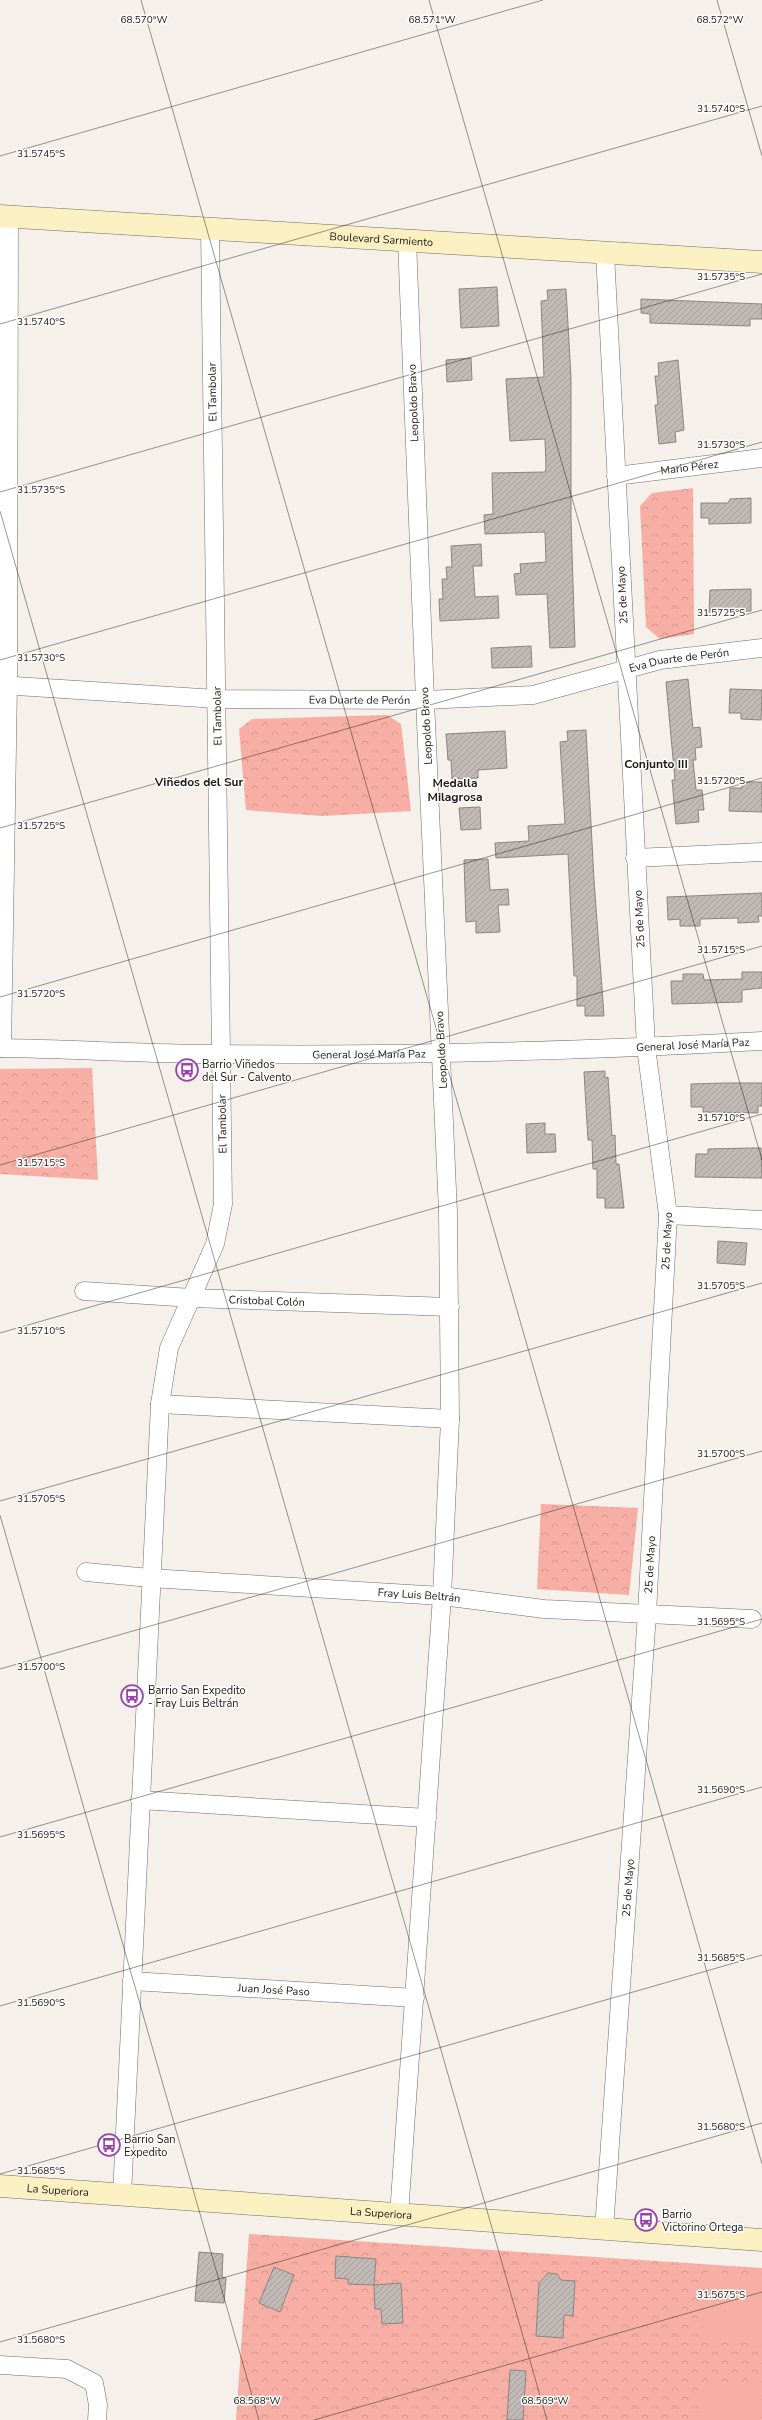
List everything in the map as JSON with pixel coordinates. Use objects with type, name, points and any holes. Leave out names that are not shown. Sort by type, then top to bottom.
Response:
[{"type":"main road","name":"Boulevard Sarmiento","points":[[4,217],[762,262]]},
{"type":"main road","name":"La Superiora","points":[[0,2186],[762,2240]]},
{"type":"street","points":[[1,1048],[4,685],[4,217]]},
{"type":"street","name":"El Tambolar","points":[[122,2195],[150,1578],[160,1404],[169,1348],[215,1244],[223,1204],[210,229]]},
{"type":"street","name":"Leopoldo Bravo","points":[[399,2215],[442,1596],[450,1419],[448,1212],[425,700],[407,240]]},
{"type":"street","name":"25 de Mayo","points":[[604,2230],[647,1614],[668,1215],[646,1047],[635,858],[605,253]]},
{"type":"street","name":"Mario Pérez","points":[[616,476],[762,458]]},
{"type":"street","name":"Eva Duarte de Perón","points":[[4,685],[216,699],[425,700],[533,695],[660,660],[762,648]]},
{"type":"street","points":[[635,858],[762,852]]},
{"type":"street","name":"General José María Paz","points":[[1,1048],[221,1054],[441,1054],[646,1047],[762,1041]]},
{"type":"street","points":[[668,1215],[762,1220]]},
{"type":"street","name":"Cristobal Colón","points":[[84,1291],[192,1298],[450,1307]]},
{"type":"street","points":[[160,1404],[450,1419]]},
{"type":"street","name":"Fray Luis Beltrán","points":[[86,1572],[150,1578],[442,1596],[544,1609],[752,1619]]},
{"type":"street","points":[[140,1800],[427,1818]]},
{"type":"street","name":"Juan José Paso","points":[[132,1981],[415,1998]]},
{"type":"street","points":[[0,2365],[68,2369],[94,2383],[98,2406],[97,2420]]},
{"type":"green space","points":[[693,488],[694,634],[660,639],[646,627],[640,506],[652,493]]},
{"type":"green space","points":[[387,715],[401,724],[411,811],[322,816],[246,810],[239,729],[252,719]]},
{"type":"green space","points":[[92,1068],[98,1180],[0,1174],[0,1069]]},
{"type":"green space","points":[[541,1504],[638,1508],[629,1595],[537,1589]]},
{"type":"green space","points":[[249,2234],[762,2268],[762,2420],[236,2420]]},
{"type":"green space","points":[[705,2272],[762,2275],[762,2341],[702,2338]]},
{"type":"green space","points":[[702,2384],[762,2388],[760,2420],[700,2420]]},
{"type":"building","points":[[497,287],[499,326],[461,328],[459,289]]},
{"type":"building","points":[[566,289],[571,378],[571,520],[575,647],[550,648],[547,594],[516,595],[514,574],[521,573],[520,564],[546,562],[545,532],[485,534],[484,515],[493,514],[492,473],[545,472],[545,439],[510,441],[506,379],[544,377],[541,301],[548,300],[547,290]]},
{"type":"building","points":[[641,299],[762,304],[762,319],[750,319],[750,326],[650,323],[650,314],[641,313]]},
{"type":"building","points":[[471,358],[472,380],[447,382],[446,360]]},
{"type":"building","points":[[678,360],[684,430],[675,432],[676,442],[659,444],[655,405],[658,405],[655,376],[659,376],[658,363]]},
{"type":"building","points":[[751,498],[751,523],[709,524],[709,518],[701,518],[701,503],[728,503],[730,499]]},
{"type":"building","points":[[481,544],[482,566],[473,566],[475,597],[498,596],[499,618],[440,621],[439,599],[443,599],[442,579],[447,579],[446,567],[452,567],[451,546]]},
{"type":"building","points":[[751,589],[751,611],[709,612],[710,590]]},
{"type":"building","points":[[531,646],[532,667],[492,668],[491,648]]},
{"type":"building","points":[[688,679],[693,728],[700,727],[702,747],[695,748],[696,760],[693,760],[696,790],[702,790],[704,810],[698,810],[699,822],[676,824],[672,780],[675,780],[666,682]]},
{"type":"building","points":[[730,689],[762,690],[761,720],[741,719],[741,713],[729,713]]},
{"type":"building","points":[[586,730],[594,880],[604,1016],[585,1016],[585,1006],[577,1006],[577,976],[574,976],[568,854],[496,858],[495,843],[529,841],[528,826],[565,824],[560,742],[568,741],[567,731]]},
{"type":"building","points":[[505,731],[507,768],[478,770],[478,778],[452,779],[451,760],[448,760],[446,734]]},
{"type":"building","points":[[742,782],[762,782],[762,812],[729,811],[730,788],[742,788]]},
{"type":"building","points":[[480,807],[481,829],[461,830],[459,808]]},
{"type":"building","points":[[488,859],[490,890],[508,889],[509,905],[498,905],[500,932],[476,933],[476,921],[466,922],[464,860]]},
{"type":"building","points":[[762,893],[762,916],[758,916],[759,922],[738,923],[738,918],[700,919],[700,926],[680,926],[680,919],[668,920],[667,897]]},
{"type":"building","points":[[742,972],[762,972],[762,988],[742,990],[742,1002],[672,1004],[671,981],[683,981],[683,974],[703,974],[704,980],[742,979]]},
{"type":"building","points":[[605,1071],[605,1078],[608,1077],[612,1136],[615,1135],[616,1164],[619,1164],[624,1208],[605,1208],[605,1198],[597,1198],[597,1169],[593,1169],[592,1140],[588,1140],[584,1072]]},
{"type":"building","points":[[762,1083],[762,1106],[758,1106],[758,1113],[703,1112],[703,1107],[691,1107],[691,1084]]},
{"type":"building","points":[[545,1123],[545,1134],[555,1134],[556,1152],[527,1153],[526,1124]]},
{"type":"building","points":[[761,1148],[762,1178],[695,1177],[696,1154],[708,1154],[708,1149]]},
{"type":"building","points":[[718,1241],[747,1243],[745,1265],[717,1263]]},
{"type":"building","points":[[199,2252],[223,2254],[222,2277],[226,2278],[224,2303],[195,2301]]},
{"type":"building","points":[[336,2256],[376,2259],[374,2285],[348,2284],[348,2279],[335,2278]]},
{"type":"building","points":[[274,2267],[294,2275],[280,2312],[259,2303]]},
{"type":"building","points":[[548,2273],[557,2274],[561,2280],[575,2281],[573,2316],[564,2315],[563,2338],[536,2336],[539,2283]]},
{"type":"building","points":[[401,2283],[403,2323],[382,2324],[381,2309],[375,2309],[374,2285]]},
{"type":"building","points":[[510,2370],[526,2371],[523,2420],[507,2420]]},
{"type":"place","name":"Barrio Viñedos del Sur - Calvento","points":[[187,1070]]},
{"type":"place","name":"Barrio San Expedito - Fray Luis Beltrán","points":[[132,1696]]},
{"type":"place","name":"Barrio San Expedito","points":[[109,2145]]},
{"type":"place","name":"Barrio Victorino Ortega","points":[[646,2220]]},
{"type":"district","name":"Conjunto III","points":[[656,764]]},
{"type":"district","name":"Viñedos del Sur","points":[[199,782]]},
{"type":"district","name":"Medalla Milagrosa","points":[[455,790]]}]
